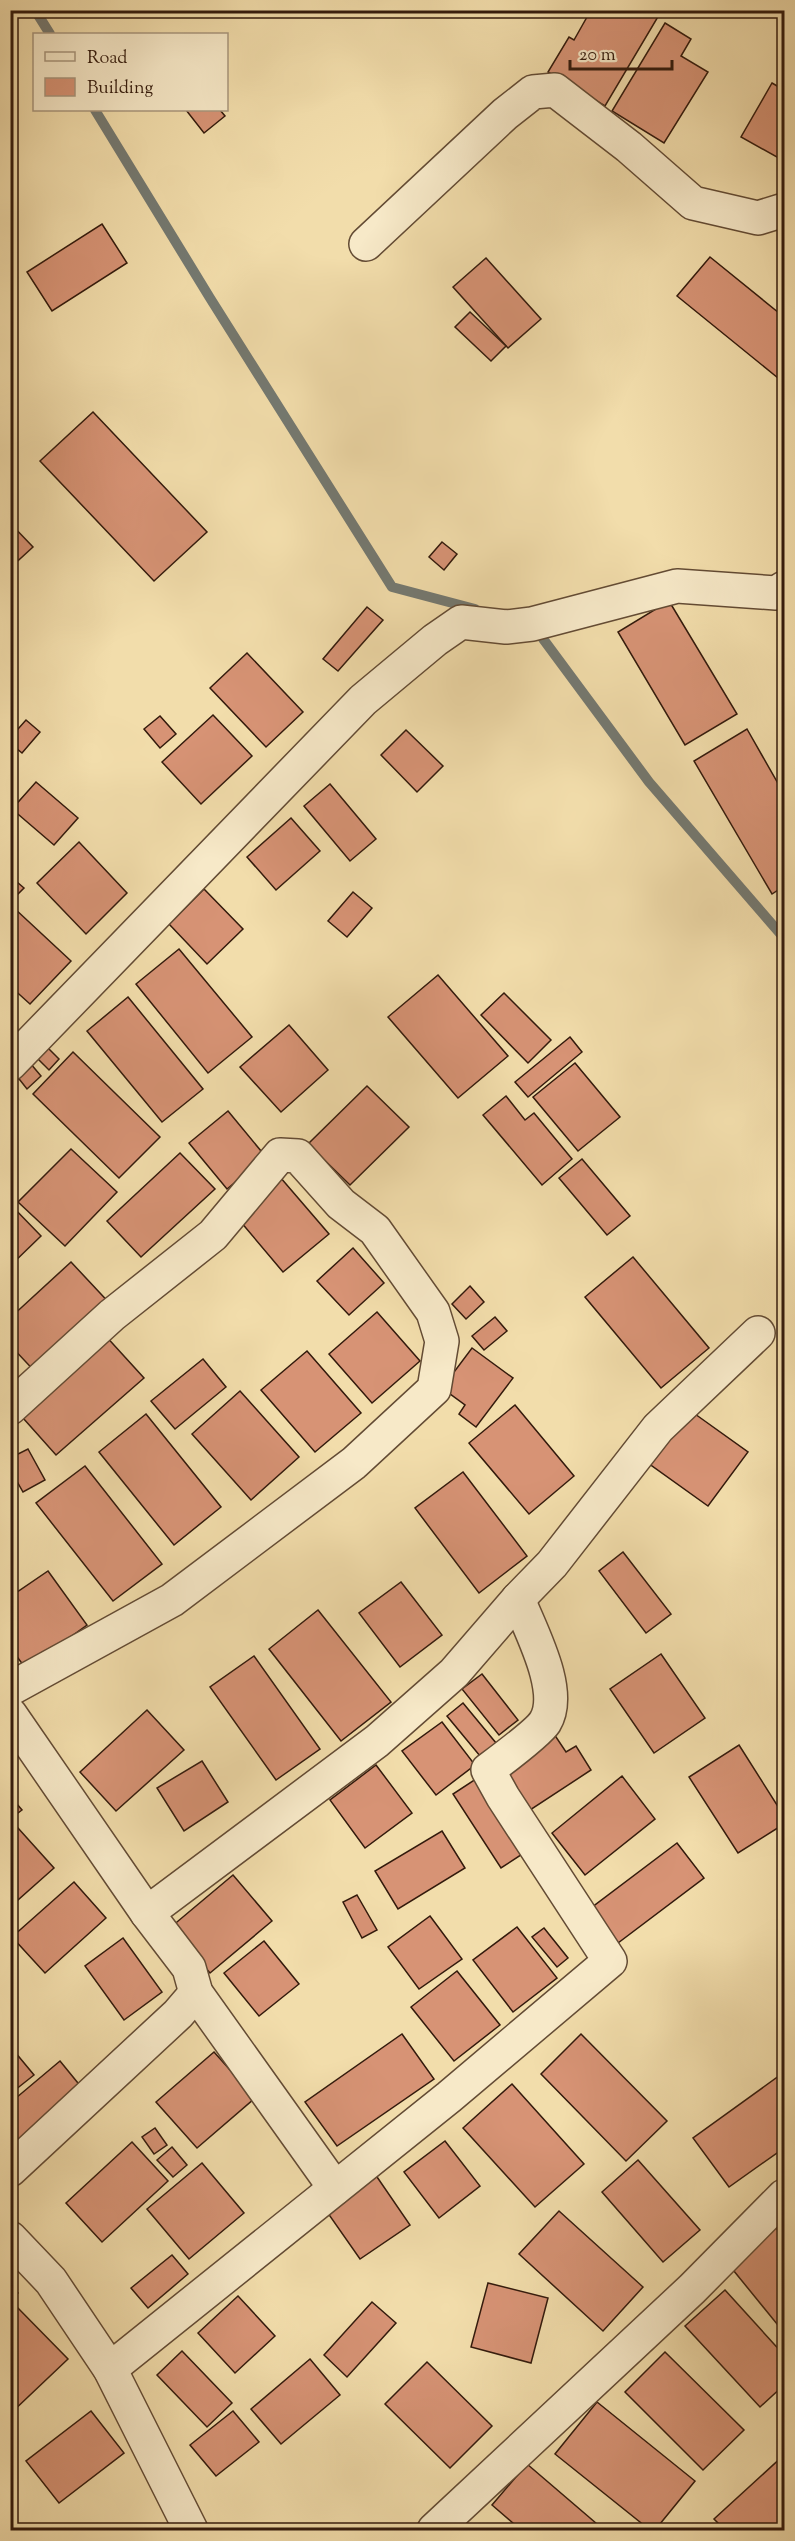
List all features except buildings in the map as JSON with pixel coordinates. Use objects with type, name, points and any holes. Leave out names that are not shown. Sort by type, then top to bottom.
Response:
[{"type":"street","points":[[366,244],[506,114],[533,92],[555,90],[629,147],[693,202],[758,218],[784,210]]},
{"type":"street","points":[[10,1064],[363,700],[435,640],[461,622],[506,627],[532,624],[677,586],[776,593],[784,588]]},
{"type":"street","points":[[10,1408],[112,1315],[213,1235],[280,1155],[298,1156],[341,1204],[375,1230],[433,1312],[442,1341],[434,1389],[354,1463],[172,1600],[10,1689]]},
{"type":"street","points":[[147,1913],[377,1741],[454,1674],[518,1599],[552,1564],[658,1428],[758,1333]]},
{"type":"street","points":[[110,2369],[449,2097],[610,1961],[503,1797],[488,1770],[544,1722],[552,1700],[550,1683],[518,1599]]},
{"type":"street","points":[[10,1714],[147,1913],[189,1968],[196,1993],[335,2187]]},
{"type":"street","points":[[10,2170],[178,2014],[196,1993]]},
{"type":"street","points":[[434,2530],[692,2289],[784,2196]]},
{"type":"street","points":[[10,2238],[51,2282],[110,2369],[191,2530]]},
{"type":"waterway","points":[[35,10],[49,33]]},
{"type":"waterway","points":[[96,111],[392,587],[475,609]]},
{"type":"waterway","points":[[535,628],[649,782],[784,938]]}]
